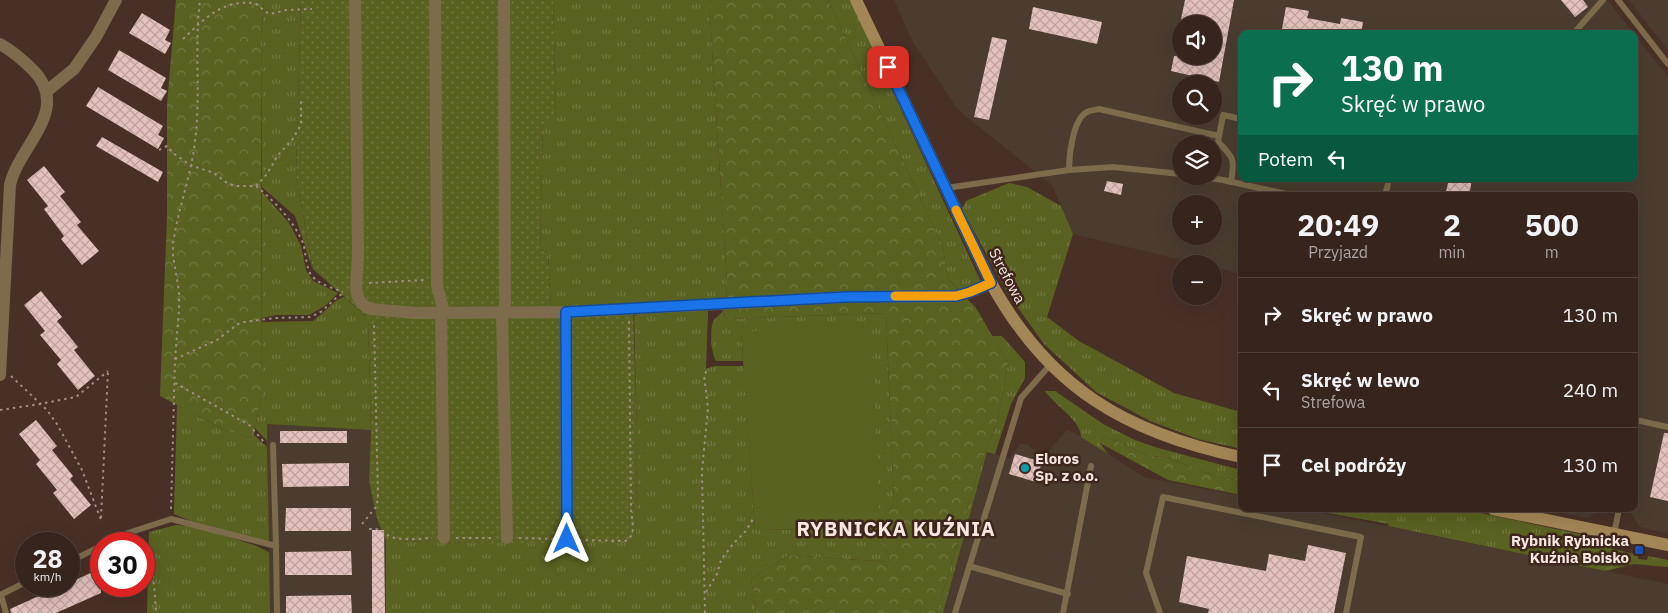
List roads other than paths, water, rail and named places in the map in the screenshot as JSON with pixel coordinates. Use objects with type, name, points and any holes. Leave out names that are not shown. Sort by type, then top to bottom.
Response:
[{"type":"street","points":[[47,91],[74,69],[96,37],[116,0]]},
{"type":"street","points":[[355,0],[358,271],[350,289],[365,307],[374,310],[416,313],[566,312],[845,297],[956,296],[991,283]]},
{"type":"street","points":[[435,0],[437,286],[443,312],[444,538]]},
{"type":"street","points":[[504,0],[503,313],[507,538]]},
{"type":"street","name":"Strefowa","points":[[856,0],[991,283],[1015,324],[1050,365],[1094,401],[1133,423],[1185,443],[1238,456]]},
{"type":"street","points":[[0,44],[15,53],[40,78],[47,91],[48,100],[46,113],[13,175],[9,189],[4,374]]},
{"type":"street","points":[[566,312],[567,539]]},
{"type":"street","points":[[1508,512],[1668,545]]},
{"type":"lane","points":[[1577,30],[1603,0]]},
{"type":"lane","points":[[1618,0],[1668,64]]},
{"type":"lane","points":[[1069,170],[1069,157],[1078,121],[1087,112],[1099,109],[1215,135]]},
{"type":"lane","points":[[1219,135],[1223,115],[1238,118]]},
{"type":"lane","points":[[1222,146],[1228,152],[1234,166],[1230,182]]},
{"type":"lane","points":[[946,188],[1069,170],[1113,167],[1172,173]]},
{"type":"lane","points":[[1222,181],[1276,192]]},
{"type":"lane","points":[[955,613],[1021,398],[1050,365]]},
{"type":"lane","points":[[1638,420],[1668,427]]},
{"type":"lane","points":[[273,446],[277,613]]},
{"type":"lane","points":[[1063,613],[1091,466]]},
{"type":"lane","points":[[1160,613],[1146,573],[1163,497],[1361,537],[1346,613]]},
{"type":"lane","points":[[1614,534],[1618,512]]},
{"type":"lane","points":[[131,532],[171,519],[276,546]]},
{"type":"lane","points":[[969,566],[1068,594]]},
{"type":"lane","points":[[6,613],[0,595],[15,588]]},
{"type":"place","name":"Eloros Sp. z o.o.","points":[[1025,468]]},
{"type":"place","name":"Rybnik Rybnicka Kuźnia Boisko","points":[[1639,550]]},
{"type":"district","name":"RYBNICKA KUŹNIA","points":[[896,529]]}]
